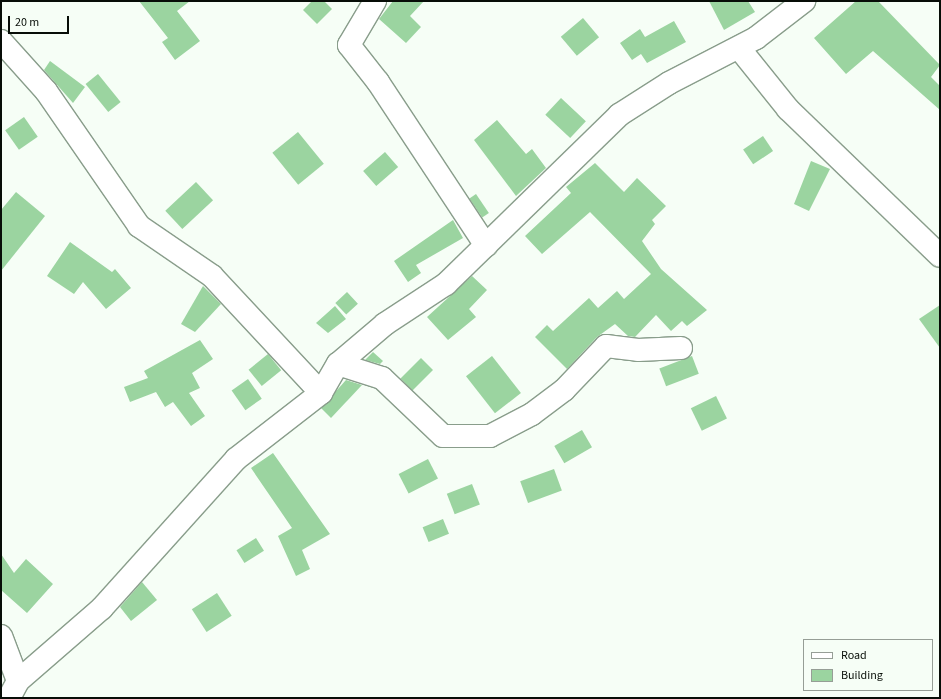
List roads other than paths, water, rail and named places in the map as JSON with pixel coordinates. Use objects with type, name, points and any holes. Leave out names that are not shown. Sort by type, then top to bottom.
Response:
[{"type":"street","points":[[375,1],[349,45],[378,82],[486,246]]},
{"type":"street","points":[[13,690],[102,608],[236,459],[321,392],[338,364],[385,324],[446,284],[619,115],[669,83],[739,48],[785,19],[804,1]]},
{"type":"street","points":[[1,40],[46,91],[139,226],[212,276],[321,392]]},
{"type":"street","points":[[739,48],[788,109],[940,256]]},
{"type":"street","points":[[338,364],[382,378],[443,436],[490,436],[532,414],[558,395],[606,346],[638,350],[681,348]]},
{"type":"street","points":[[1,636],[13,690]]}]
